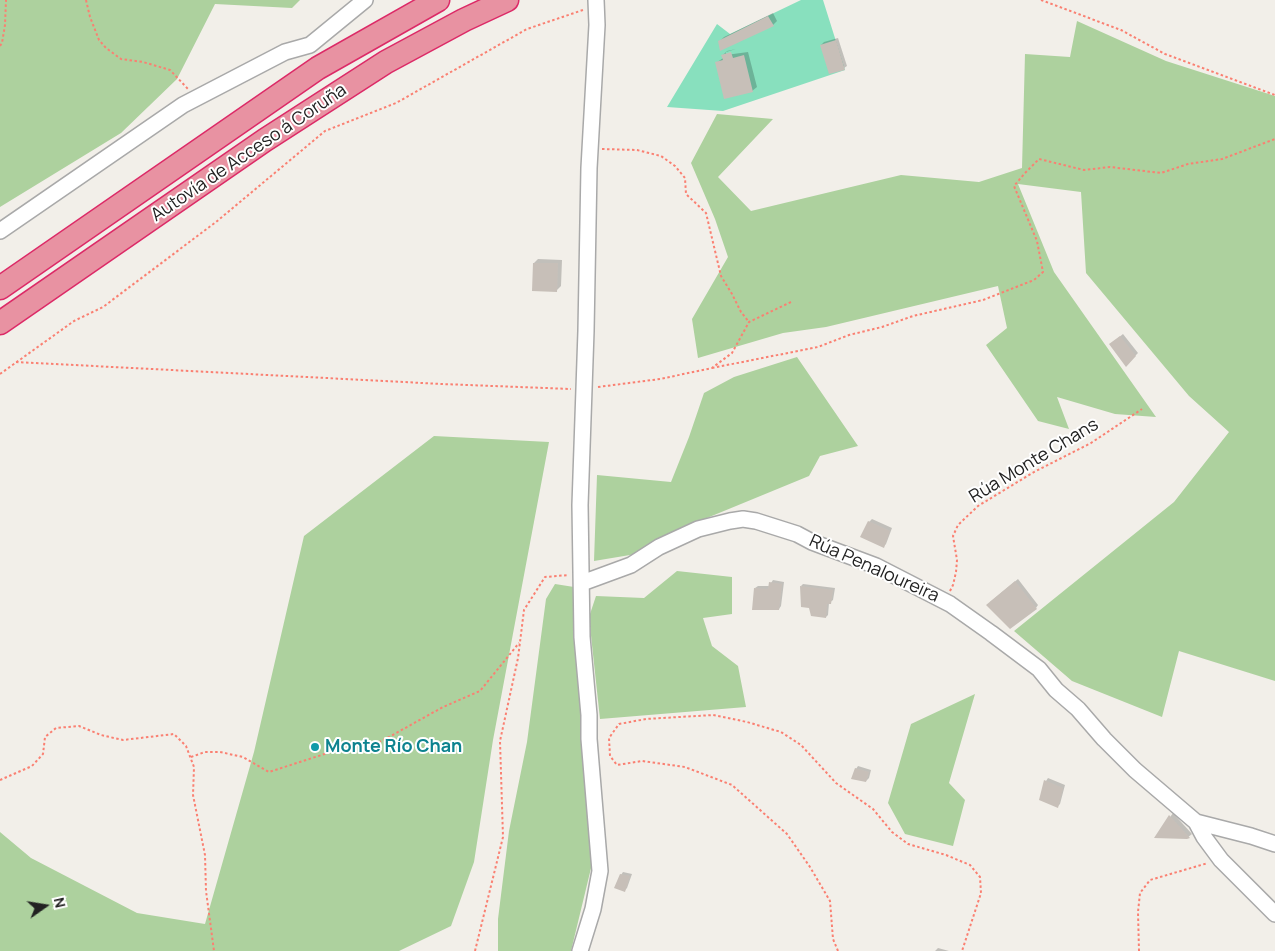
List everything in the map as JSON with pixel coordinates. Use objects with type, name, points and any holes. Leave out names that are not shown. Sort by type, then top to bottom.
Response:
[{"type":"highway","name":"Autovía de Acceso á Coruña","points":[[0,288],[318,68],[438,0]]},
{"type":"highway","name":"Autovía de Acceso á Coruña","points":[[0,323],[265,140],[386,62],[464,20],[507,0]]},
{"type":"street","points":[[0,231],[183,105],[285,52],[310,45],[365,0]]},
{"type":"street","points":[[580,951],[593,909],[600,871],[589,740],[590,715],[582,637],[580,505],[590,149],[596,56],[596,4]]},
{"type":"street","name":"Rúa Penaloureira","points":[[581,578],[631,565],[659,547],[698,529],[730,521],[743,519],[756,521],[797,534],[812,542],[876,566],[942,599],[974,622],[992,632],[1039,669],[1056,690],[1078,709],[1135,770],[1196,822],[1275,844]]},
{"type":"street","points":[[1196,822],[1204,837],[1221,860],[1275,914]]},
{"type":"path","points":[[0,46],[5,25],[6,0]]},
{"type":"path","points":[[86,0],[99,40],[106,48],[121,59],[143,62],[170,70],[196,98]]},
{"type":"path","points":[[1040,0],[1121,30],[1165,54],[1275,95]]},
{"type":"path","points":[[0,374],[74,322],[103,307],[216,222],[325,131],[396,103],[527,29],[596,4]]},
{"type":"path","points":[[712,368],[818,347],[849,334],[882,327],[913,316],[983,300],[1034,280],[1043,272],[1037,241],[1014,186],[1039,159],[1084,170],[1110,168],[1161,173],[1188,164],[1222,159],[1275,139]]},
{"type":"path","points":[[590,149],[637,150],[661,156],[675,166],[685,178],[686,194],[706,212],[721,276],[740,312],[748,322]]},
{"type":"path","points":[[16,362],[442,384],[584,389],[660,379],[712,368],[732,353],[748,322],[791,302]]},
{"type":"path","name":"Rúa Monte Chans","points":[[942,599],[953,585],[956,560],[953,536],[958,526],[978,506],[1034,472],[1091,444],[1142,409]]},
{"type":"path","points":[[475,951],[503,837],[500,740],[520,643],[524,610],[545,577],[581,578]]},
{"type":"path","points":[[190,757],[205,752],[220,752],[244,757],[269,772],[359,745],[366,749],[443,707],[480,692],[520,643]]},
{"type":"path","points":[[838,951],[832,939],[830,902],[810,866],[787,834],[732,785],[685,767],[642,761],[617,765],[610,756],[609,738],[618,724],[646,719],[713,715],[781,732],[801,745],[836,783],[873,809],[892,832],[908,844],[946,855],[970,865],[980,877],[981,893],[962,951]]},
{"type":"path","points":[[0,780],[32,766],[43,754],[45,737],[56,728],[79,726],[101,735],[123,740],[174,734],[186,746],[194,766],[194,795],[205,855],[206,891],[214,951]]},
{"type":"path","points":[[1140,951],[1138,912],[1140,893],[1150,880],[1221,860]]},
{"type":"green space","points":[[0,0],[300,0],[292,8],[215,4],[177,79],[121,133],[0,207]]},
{"type":"green space","points":[[801,0],[823,0],[845,70],[723,111],[667,107],[717,24],[730,34]]},
{"type":"green space","points":[[1077,21],[1166,61],[1275,96],[1275,681],[1179,651],[1162,717],[1072,681],[1014,631],[1174,502],[1229,432],[1189,396],[1086,273],[1081,192],[1018,184],[1054,272],[1156,417],[1115,414],[1057,397],[1069,429],[1038,421],[986,345],[1007,328],[998,286],[826,327],[783,333],[698,358],[692,319],[728,257],[715,219],[691,163],[717,114],[773,119],[718,177],[751,211],[901,175],[979,182],[1022,168],[1025,54],[1070,57]]},
{"type":"green space","points":[[797,357],[858,446],[820,456],[809,476],[685,527],[636,554],[594,561],[597,475],[671,482],[704,393],[734,377]]},
{"type":"green space","points":[[434,436],[549,442],[493,740],[474,862],[451,926],[399,951],[0,951],[0,832],[31,858],[137,913],[205,924],[254,752],[304,536]]},
{"type":"green space","points":[[677,571],[732,577],[732,614],[703,618],[712,646],[738,666],[746,707],[600,719],[589,617],[596,596],[644,598]]},
{"type":"green space","points":[[555,584],[574,587],[592,864],[571,951],[498,951],[498,919],[509,831],[527,742],[546,599]]},
{"type":"green space","points":[[975,694],[949,783],[965,800],[953,846],[905,834],[888,803],[911,724]]},
{"type":"building","points":[[768,16],[774,26],[720,51],[718,41]]},
{"type":"building","points":[[836,40],[845,70],[829,74],[820,45]]},
{"type":"building","points":[[731,52],[733,58],[744,55],[753,92],[724,99],[715,62],[723,60],[721,55]]},
{"type":"building","points":[[533,263],[558,263],[557,292],[532,291]]},
{"type":"building","points":[[1120,336],[1136,356],[1126,367],[1109,344]]},
{"type":"building","points":[[868,521],[890,531],[884,548],[860,537]]},
{"type":"building","points":[[1015,581],[1037,609],[1010,629],[986,605]]},
{"type":"building","points":[[769,582],[782,584],[779,610],[752,610],[754,588],[768,589]]},
{"type":"building","points":[[800,586],[833,590],[831,604],[827,604],[826,618],[811,616],[809,608],[801,607]]},
{"type":"building","points":[[855,768],[869,772],[866,782],[851,779]]},
{"type":"building","points":[[1044,780],[1063,788],[1058,808],[1039,800]]},
{"type":"building","points":[[1169,815],[1190,838],[1154,838]]},
{"type":"building","points":[[620,874],[630,876],[625,892],[614,888]]},
{"type":"place","name":"Monte Río Chan","points":[[315,747]]}]
